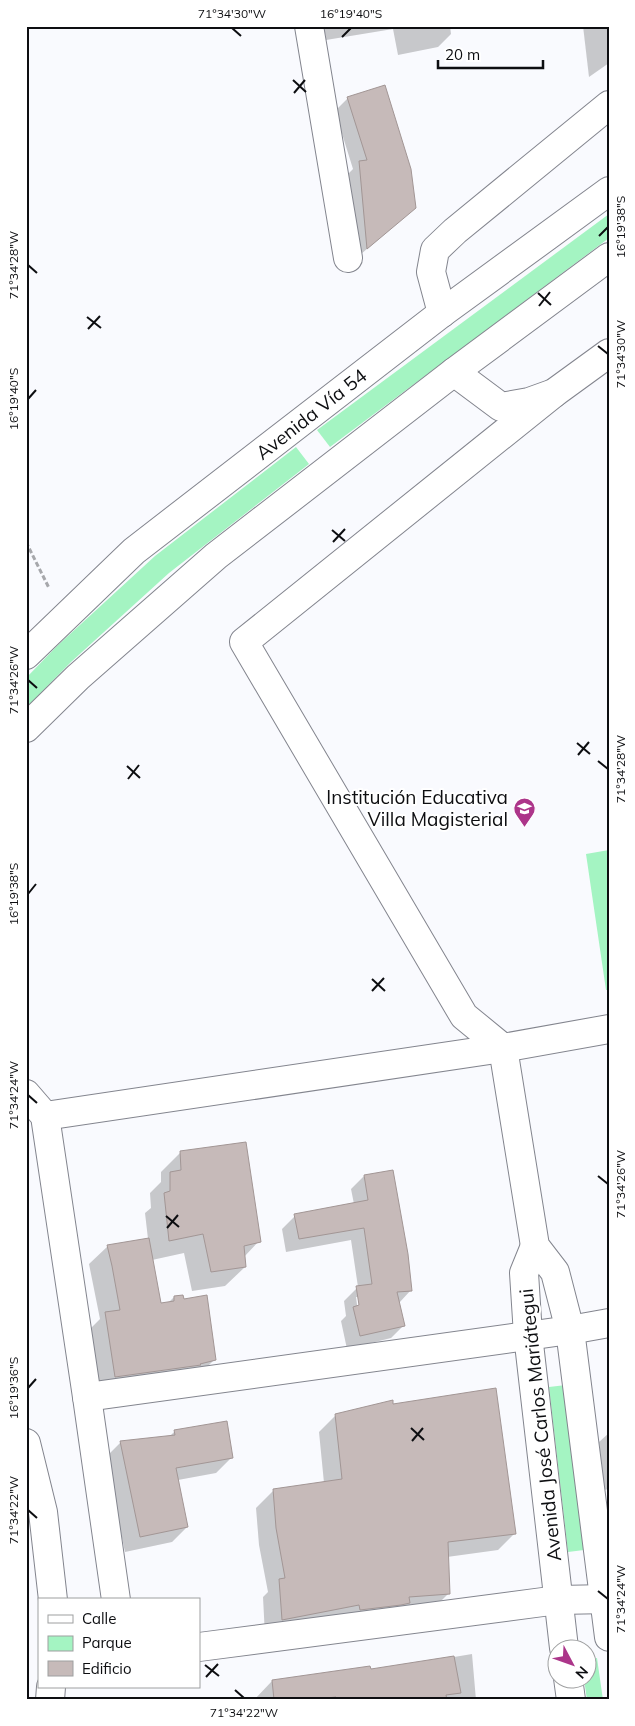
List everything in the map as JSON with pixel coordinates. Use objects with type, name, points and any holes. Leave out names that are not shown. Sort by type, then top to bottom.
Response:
[{"type":"street","points":[[309,26],[348,258]]},
{"type":"street","points":[[442,314],[430,272],[435,250],[455,231],[609,105]]},
{"type":"street","name":"Avenida Vía 54","points":[[26,655],[134,551],[442,314],[609,191]]},
{"type":"street","points":[[26,728],[78,677],[216,556],[454,372],[609,257]]},
{"type":"street","points":[[535,1246],[503,1048],[464,1016],[244,642],[554,393],[609,353]]},
{"type":"street","points":[[454,372],[501,407],[529,402],[554,393]]},
{"type":"street","points":[[45,1116],[503,1048],[609,1029]]},
{"type":"street","points":[[26,1094],[45,1116],[116,1598]]},
{"type":"street","name":"Avenida José Carlos Mariátegui","points":[[535,1246],[555,1272],[570,1330],[606,1599],[609,1637]]},
{"type":"street","name":"Avenida José Carlos Mariátegui","points":[[535,1246],[524,1273],[528,1335],[563,1638]]},
{"type":"street","points":[[87,1397],[609,1323]]},
{"type":"street","points":[[26,1444],[43,1512],[53,1598]]},
{"type":"street","points":[[200,1648],[558,1600],[606,1599]]},
{"type":"path","points":[[26,542],[63,618]]},
{"type":"green space","points":[[609,214],[609,238],[330,447],[317,430]]},
{"type":"green space","points":[[296,447],[309,464],[169,573],[71,662],[26,708],[26,678],[57,646],[155,556]]},
{"type":"green space","points":[[609,850],[609,990],[606,990],[586,854]]},
{"type":"green space","points":[[566,1385],[584,1550],[568,1552],[549,1387]]},
{"type":"green space","points":[[598,1665],[603,1700],[587,1700],[585,1688],[598,1688]]},
{"type":"building","points":[[385,85],[411,169],[416,208],[367,249],[359,161],[367,160],[347,97]]},
{"type":"building","points":[[246,1142],[261,1242],[244,1246],[246,1267],[211,1272],[203,1234],[169,1241],[164,1193],[170,1191],[170,1172],[181,1170],[180,1151]]},
{"type":"building","points":[[393,1170],[408,1254],[412,1291],[397,1292],[405,1326],[360,1336],[353,1307],[359,1305],[356,1286],[372,1284],[364,1228],[299,1239],[294,1214],[368,1200],[364,1175]]},
{"type":"building","points":[[149,1238],[161,1303],[174,1301],[174,1296],[183,1295],[184,1299],[207,1295],[216,1360],[201,1365],[115,1377],[105,1312],[120,1310],[107,1245]]},
{"type":"building","points":[[496,1388],[516,1534],[448,1542],[450,1594],[409,1597],[410,1603],[401,1605],[360,1610],[359,1605],[282,1620],[279,1579],[285,1578],[276,1528],[273,1489],[342,1479],[335,1414],[393,1400],[393,1404]]},
{"type":"building","points":[[227,1421],[233,1458],[176,1468],[188,1527],[140,1537],[120,1441],[175,1435],[174,1430]]},
{"type":"building","points":[[454,1656],[461,1693],[446,1695],[447,1700],[337,1700],[336,1697],[307,1700],[274,1700],[272,1680],[370,1666],[371,1669]]},
{"type":"place","name":"Institución Educativa Villa Magisterial","points":[[524,827]]}]
